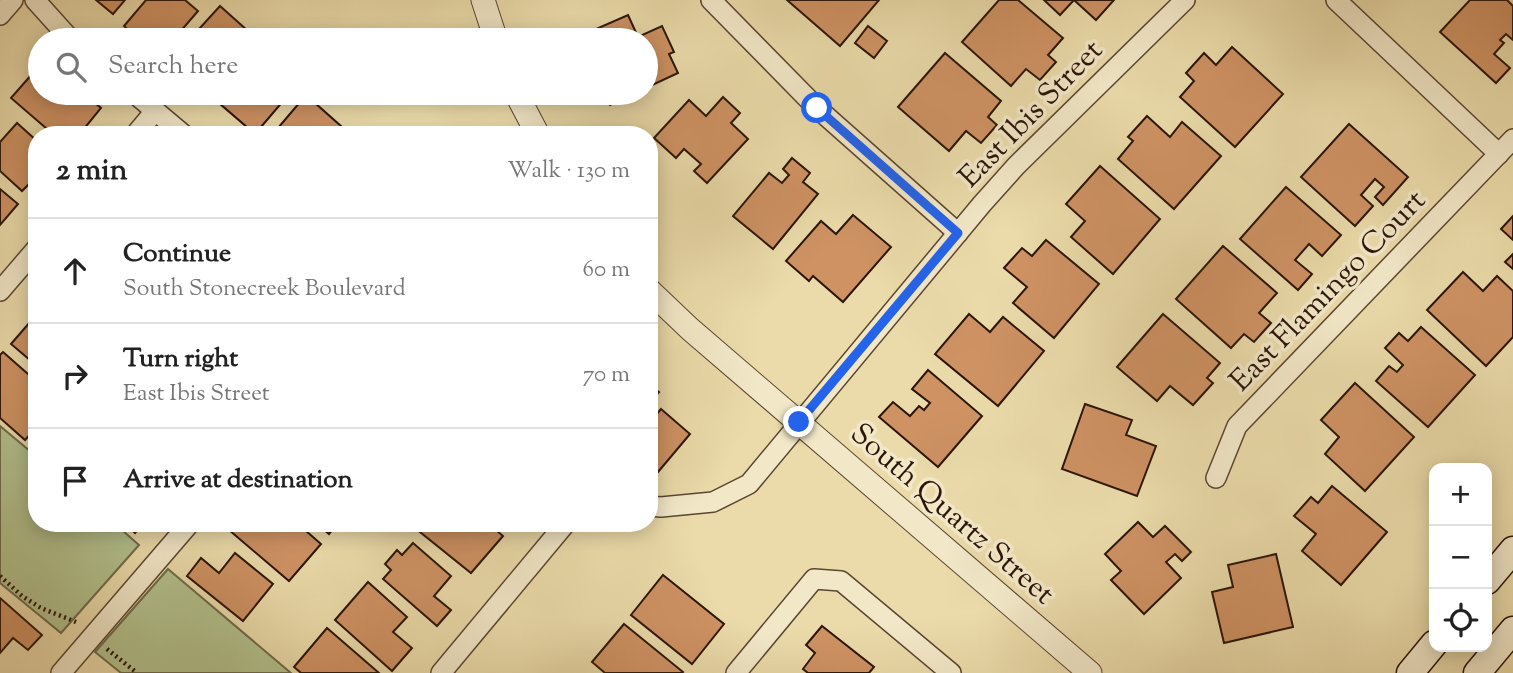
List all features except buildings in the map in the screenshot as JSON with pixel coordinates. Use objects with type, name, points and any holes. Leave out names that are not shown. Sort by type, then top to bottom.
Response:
[{"type":"main road","points":[[1492,576],[1513,550]]},
{"type":"main road","points":[[1477,673],[1513,630]]},
{"type":"main road","points":[[1410,673],[1429,650]]},
{"type":"street","points":[[0,15],[13,0]]},
{"type":"street","points":[[35,0],[60,28]]},
{"type":"street","points":[[483,0],[492,28]]},
{"type":"street","points":[[711,0],[817,108],[958,233]]},
{"type":"street","name":"East Ibis Street","points":[[658,507],[713,502],[749,484],[1016,166],[1185,0]]},
{"type":"street","points":[[1336,0],[1499,154]]},
{"type":"street","points":[[148,105],[173,126]]},
{"type":"street","points":[[522,105],[532,126]]},
{"type":"street","points":[[142,126],[155,111]]},
{"type":"street","name":"East Flamingo Court","points":[[1216,478],[1237,426],[1513,139]]},
{"type":"street","points":[[0,291],[28,258]]},
{"type":"street","name":"South Quartz Street","points":[[658,299],[1090,673]]},
{"type":"street","points":[[61,673],[182,532]]},
{"type":"street","points":[[440,673],[558,532]]},
{"type":"street","points":[[736,673],[814,579],[841,581],[951,673]]},
{"type":"path","points":[[0,576],[22,596],[41,608],[76,622]]},
{"type":"path","points":[[104,647],[137,673]]},
{"type":"green space","points":[[0,426],[28,449],[28,532],[124,532],[139,545],[61,633],[0,583]]},
{"type":"green space","points":[[168,569],[291,673],[121,673],[95,652]]},
{"type":"route","points":[[799,422],[958,233],[817,108]]}]
